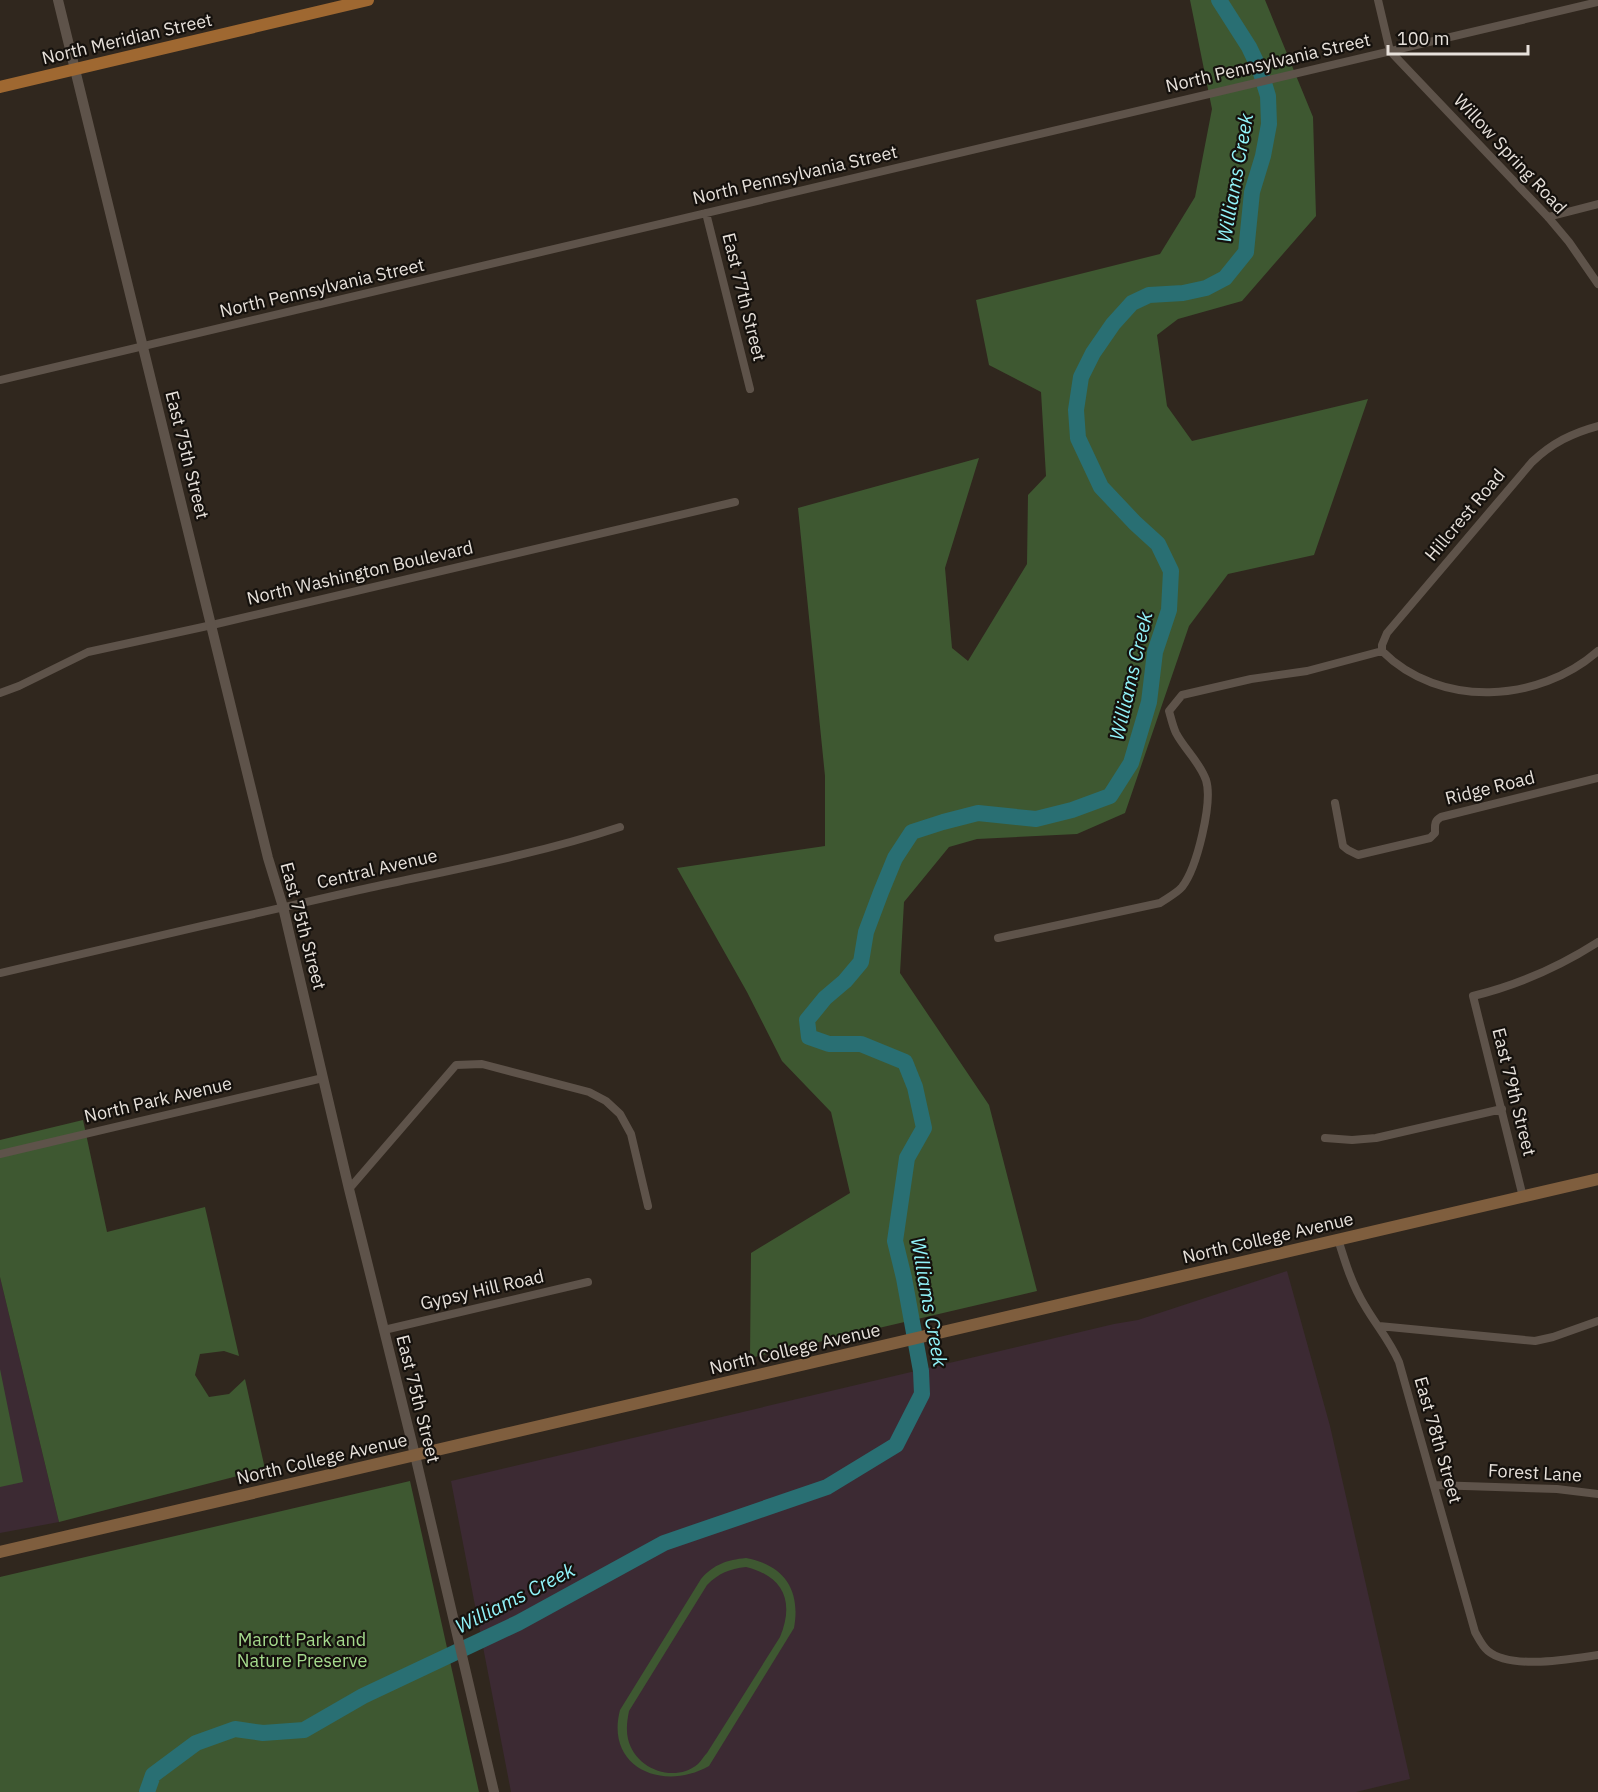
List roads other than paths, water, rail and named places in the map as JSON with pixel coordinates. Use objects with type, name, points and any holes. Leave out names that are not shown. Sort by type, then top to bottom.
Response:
[{"type":"main road","name":"North Meridian Street","points":[[0,87],[368,0]]},
{"type":"main road","name":"North College Avenue","points":[[0,1552],[1598,1179]]},
{"type":"street","name":"East 75th Street","points":[[58,0],[268,858],[283,907],[494,1792]]},
{"type":"street","points":[[1378,0],[1390,51]]},
{"type":"street","name":"North Pennsylvania Street","points":[[0,380],[1598,2]]},
{"type":"street","name":"Willow Spring Road","points":[[1390,51],[1548,217],[1569,242],[1598,284]]},
{"type":"street","points":[[1548,217],[1598,204]]},
{"type":"street","name":"East 77th Street","points":[[706,213],[750,389]]},
{"type":"street","name":"Hillcrest Road","points":[[1382,651],[1387,633],[1532,462],[1563,438],[1598,426]]},
{"type":"street","name":"North Washington Boulevard","points":[[0,693],[88,652],[735,502]]},
{"type":"street","points":[[998,938],[1160,903],[1182,888],[1194,866],[1208,799],[1207,782],[1197,761],[1175,732],[1169,711],[1182,695],[1307,670],[1382,651],[1401,666],[1432,682],[1456,689],[1487,693],[1517,690],[1542,684],[1573,669],[1598,651]]},
{"type":"street","name":"Ridge Road","points":[[1335,803],[1343,846],[1358,855],[1430,838],[1435,832],[1436,820],[1441,817],[1598,778]]},
{"type":"street","name":"Central Avenue","points":[[0,973],[494,860],[589,837],[620,827]]},
{"type":"street","name":"East 79th Street","points":[[1523,1197],[1473,996],[1545,971],[1598,942]]},
{"type":"street","points":[[349,1189],[456,1065],[482,1064],[589,1092],[609,1103],[620,1114],[631,1134],[648,1206]]},
{"type":"street","name":"North Park Avenue","points":[[0,1154],[323,1078]]},
{"type":"street","points":[[1325,1138],[1352,1140],[1376,1138],[1502,1109]]},
{"type":"street","name":"East 78th Street","points":[[1338,1239],[1355,1288],[1389,1340],[1400,1362],[1474,1632],[1481,1644],[1493,1654],[1507,1660],[1532,1661],[1598,1654]]},
{"type":"street","name":"Gypsy Hill Road","points":[[384,1330],[588,1282]]},
{"type":"street","points":[[1378,1326],[1535,1341],[1598,1321]]},
{"type":"street","name":"Forest Lane","points":[[1434,1485],[1557,1489],[1598,1494]]},
{"type":"waterway","name":"Williams Creek","points":[[147,1792],[153,1775],[196,1743],[235,1729],[263,1733],[304,1730],[363,1696],[518,1623],[664,1543],[827,1487],[896,1445],[922,1394],[921,1371],[895,1241],[907,1158],[924,1128],[915,1087],[905,1062],[861,1044],[829,1044],[809,1037],[807,1020],[825,998],[845,981],[861,962],[866,932],[881,892],[895,858],[912,832],[978,813],[1036,819],[1072,810],[1110,796],[1131,763],[1149,702],[1155,652],[1169,610],[1171,571],[1158,544],[1101,487],[1078,438],[1076,410],[1081,377],[1093,353],[1113,324],[1132,303],[1149,295],[1183,293],[1206,288],[1225,278],[1246,252],[1252,192],[1263,156],[1269,124],[1268,96],[1260,70],[1249,47],[1219,0]]},
{"type":"park label","name":"Marott Park and Nature Preserve","points":[[302,1650]]}]
